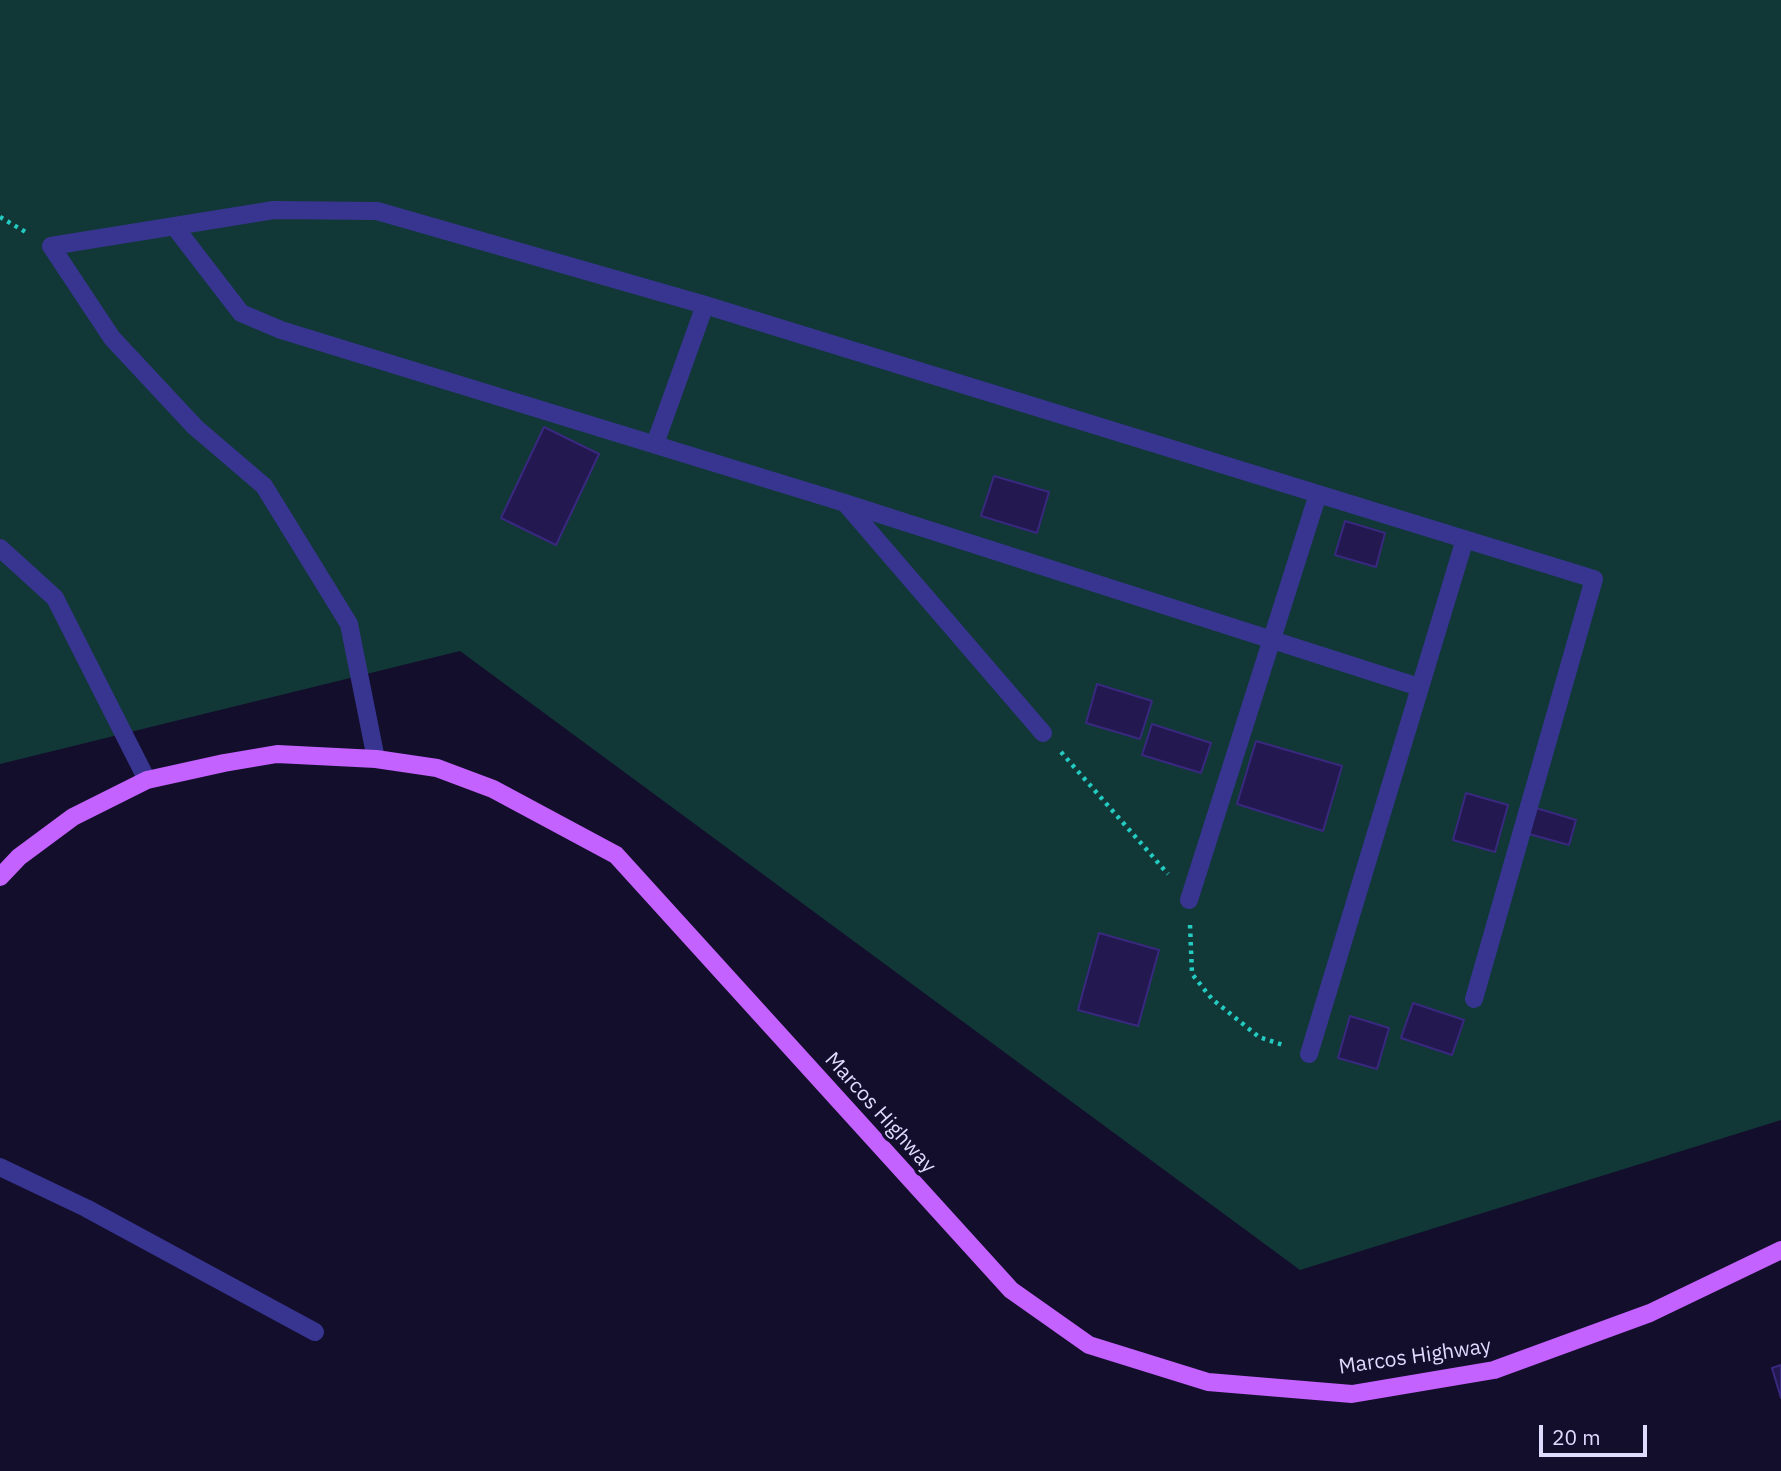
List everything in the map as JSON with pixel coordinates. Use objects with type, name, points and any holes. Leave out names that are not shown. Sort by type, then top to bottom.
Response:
[{"type":"main road","name":"Marcos Highway","points":[[0,877],[19,857],[73,817],[147,779],[277,754],[376,759],[437,768],[494,789],[616,855],[1011,1290],[1089,1345],[1208,1382],[1352,1394],[1494,1370],[1650,1313],[1781,1250]]},
{"type":"street","points":[[376,759],[349,624],[291,528],[264,486],[195,427],[112,338],[51,246],[274,210],[377,211],[705,305],[1594,579],[1474,999]]},
{"type":"street","points":[[174,226],[241,313],[281,330],[845,503],[1419,687]]},
{"type":"street","points":[[654,444],[705,305]]},
{"type":"street","points":[[1189,900],[1318,494]]},
{"type":"street","points":[[845,503],[1043,733]]},
{"type":"street","points":[[1309,1054],[1465,539]]},
{"type":"street","points":[[0,548],[55,598],[147,779]]},
{"type":"street","points":[[0,1167],[86,1208],[315,1332]]},
{"type":"green space","points":[[0,0],[1781,0],[1781,1120],[1300,1270],[460,651],[0,764]]},
{"type":"building","points":[[544,427],[599,454],[556,545],[501,518]]},
{"type":"building","points":[[994,476],[1049,492],[1037,533],[981,516]]},
{"type":"building","points":[[1345,521],[1385,533],[1376,567],[1335,555]]},
{"type":"building","points":[[1097,684],[1152,701],[1140,739],[1086,723]]},
{"type":"building","points":[[1152,724],[1211,743],[1201,773],[1142,755]]},
{"type":"building","points":[[1256,741],[1342,766],[1323,831],[1237,804]]},
{"type":"building","points":[[1466,793],[1508,805],[1495,852],[1453,840]]},
{"type":"building","points":[[1536,808],[1576,820],[1569,845],[1529,834]]},
{"type":"building","points":[[1099,933],[1159,950],[1138,1026],[1078,1010]]},
{"type":"building","points":[[1413,1003],[1464,1020],[1452,1055],[1401,1038]]},
{"type":"building","points":[[1350,1016],[1389,1028],[1377,1069],[1338,1058]]},
{"type":"building","points":[[1781,1365],[1781,1398],[1772,1368]]}]
